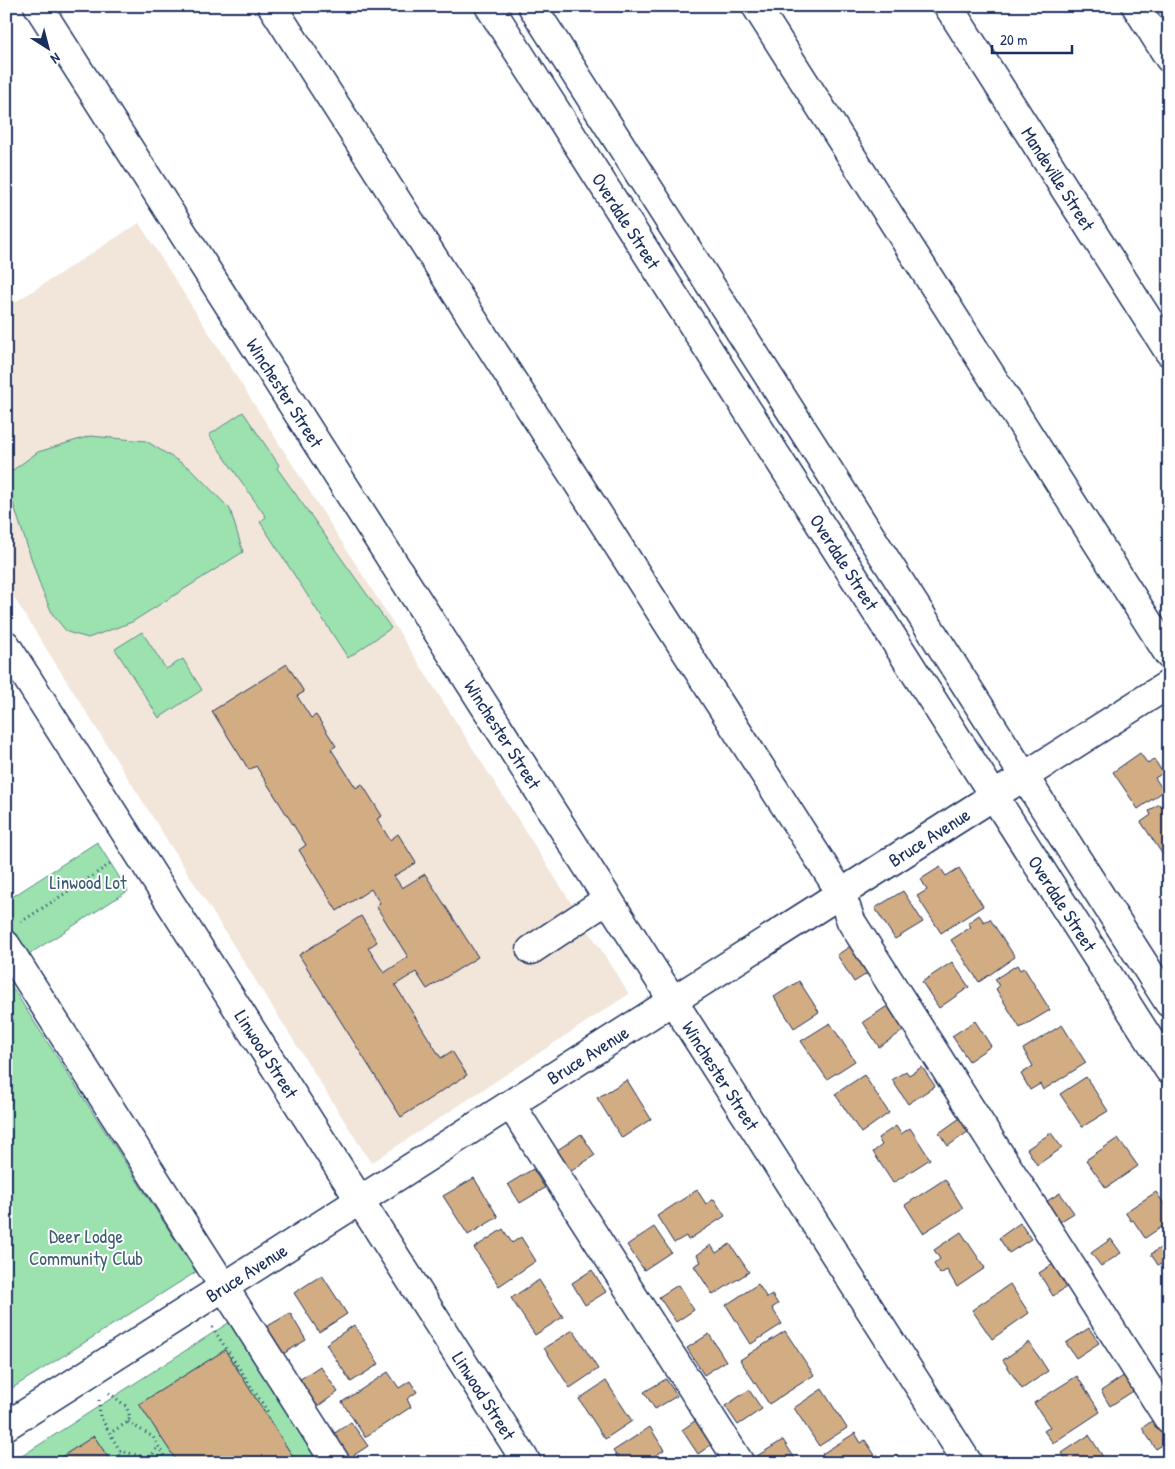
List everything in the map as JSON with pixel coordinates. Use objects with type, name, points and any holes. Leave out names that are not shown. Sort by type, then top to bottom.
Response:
[{"type":"street","name":"Winchester Street","points":[[38,6],[968,1463]]},
{"type":"street","points":[[272,6],[841,893],[851,921],[1169,1420]]},
{"type":"street","name":"Overdale Street","points":[[489,6],[1169,1070]]},
{"type":"street","name":"Overdale Street","points":[[532,6],[1169,1003]]},
{"type":"street","points":[[756,6],[1169,655]]},
{"type":"street","name":"Mandeville Street","points":[[948,6],[1169,352]]},
{"type":"street","points":[[1136,6],[1169,58]]},
{"type":"street","points":[[520,54],[550,35]]},
{"type":"street","name":"Linwood Street","points":[[6,645],[527,1463]]},
{"type":"street","name":"Bruce Avenue","points":[[6,1426],[1169,684]]},
{"type":"street","points":[[531,950],[608,899]]},
{"type":"street","points":[[10,936],[224,1286],[336,1463]]},
{"type":"street","points":[[511,1105],[740,1463]]},
{"type":"path","points":[[10,936],[114,861]]},
{"type":"path","points":[[212,1327],[268,1412]]},
{"type":"path","points":[[108,1393],[126,1406],[130,1418],[128,1422],[110,1433]]},
{"type":"path","points":[[99,1399],[100,1416],[120,1451],[118,1463]]},
{"type":"path","points":[[128,1422],[152,1437],[168,1463]]},
{"type":"path","points":[[150,1458],[158,1446]]},
{"type":"path","points":[[120,1451],[150,1458],[155,1463]]},
{"type":"shaded area","points":[[139,223],[629,994],[371,1163],[6,585],[6,308]]},
{"type":"green space","points":[[243,412],[279,465],[277,468],[391,628],[348,658],[260,522],[266,517],[209,435]]},
{"type":"green space","points":[[90,436],[146,441],[191,469],[230,509],[243,552],[132,622],[88,638],[67,632],[53,615],[41,588],[6,482],[6,475],[38,452]]},
{"type":"green space","points":[[142,632],[166,669],[183,659],[202,690],[159,718],[115,649]]},
{"type":"green space","name":"Linwood Lot","points":[[97,842],[128,891],[26,956],[6,925],[6,901]]},
{"type":"green space","name":"Deer Lodge Community Club","points":[[6,978],[196,1272],[6,1392]]},
{"type":"green space","points":[[233,1320],[323,1463],[11,1463]]},
{"type":"building","points":[[287,664],[304,692],[297,696],[311,718],[316,715],[336,746],[331,749],[356,788],[362,784],[382,816],[377,819],[390,840],[398,834],[416,863],[394,876],[402,888],[425,874],[478,957],[427,989],[416,972],[395,985],[441,1058],[452,1051],[467,1075],[401,1117],[299,955],[361,916],[377,942],[368,948],[384,973],[408,957],[376,906],[380,903],[371,889],[337,911],[299,850],[306,845],[256,766],[249,770],[212,711]]},
{"type":"building","points":[[1140,753],[1148,764],[1154,759],[1163,773],[1155,778],[1164,791],[1138,809],[1113,772]]},
{"type":"building","points":[[1159,804],[1163,810],[1169,807],[1169,856],[1165,858],[1141,822],[1151,815],[1149,811]]},
{"type":"building","points":[[940,867],[946,876],[959,868],[983,906],[941,933],[917,896],[927,890],[921,879]]},
{"type":"building","points":[[903,891],[923,922],[895,939],[875,908]]},
{"type":"building","points":[[979,915],[984,922],[990,919],[1015,957],[979,982],[951,940],[971,927],[968,923]]},
{"type":"building","points":[[855,943],[873,970],[854,982],[837,955]]},
{"type":"building","points":[[952,962],[969,987],[939,1008],[922,982]]},
{"type":"building","points":[[1017,965],[1020,970],[1024,968],[1050,1010],[1020,1028],[996,989],[999,986],[995,979]]},
{"type":"building","points":[[799,981],[819,1012],[794,1028],[774,997]]},
{"type":"building","points":[[889,1005],[906,1029],[879,1047],[863,1022]]},
{"type":"building","points":[[975,1021],[991,1046],[969,1061],[952,1036]]},
{"type":"building","points":[[830,1023],[855,1061],[827,1079],[801,1041]]},
{"type":"building","points":[[1062,1025],[1086,1063],[1043,1090],[1040,1084],[1030,1090],[1021,1074],[1033,1066],[1023,1049]]},
{"type":"building","points":[[922,1067],[935,1086],[908,1104],[892,1080],[906,1071],[909,1075]]},
{"type":"building","points":[[864,1075],[889,1113],[861,1133],[835,1094]]},
{"type":"building","points":[[1086,1077],[1108,1111],[1082,1127],[1060,1094]]},
{"type":"building","points":[[627,1080],[651,1119],[622,1138],[597,1098]]},
{"type":"building","points":[[960,1118],[969,1131],[948,1146],[939,1133]]},
{"type":"building","points":[[896,1126],[901,1134],[910,1128],[930,1159],[893,1183],[873,1152],[882,1145],[878,1138]]},
{"type":"building","points":[[1051,1133],[1062,1148],[1037,1165],[1027,1149]]},
{"type":"building","points":[[581,1134],[595,1155],[570,1172],[556,1151]]},
{"type":"building","points":[[1118,1138],[1138,1166],[1106,1188],[1086,1160]]},
{"type":"building","points":[[533,1169],[545,1188],[520,1203],[508,1184]]},
{"type":"building","points":[[474,1178],[498,1217],[468,1235],[443,1196]]},
{"type":"building","points":[[945,1179],[963,1208],[923,1233],[905,1205]]},
{"type":"building","points":[[697,1190],[706,1204],[714,1199],[725,1216],[688,1240],[686,1236],[674,1243],[657,1216]]},
{"type":"building","points":[[1156,1192],[1169,1211],[1169,1222],[1145,1238],[1125,1212]]},
{"type":"building","points":[[1060,1193],[1074,1213],[1058,1223],[1044,1203]]},
{"type":"building","points":[[1020,1223],[1031,1239],[1009,1253],[999,1238]]},
{"type":"building","points":[[654,1227],[671,1252],[644,1270],[627,1245]]},
{"type":"building","points":[[503,1229],[512,1243],[521,1237],[536,1261],[499,1286],[474,1248]]},
{"type":"building","points":[[961,1232],[985,1268],[957,1287],[947,1270],[940,1274],[934,1264],[940,1259],[934,1250]]},
{"type":"building","points":[[1111,1239],[1121,1253],[1101,1266],[1091,1253]]},
{"type":"building","points":[[1169,1242],[1169,1276],[1160,1264],[1158,1265],[1151,1254]]},
{"type":"building","points":[[730,1244],[749,1272],[713,1295],[694,1266],[701,1262],[697,1255],[711,1245],[716,1253]]},
{"type":"building","points":[[1056,1262],[1071,1284],[1053,1296],[1039,1273]]},
{"type":"building","points":[[592,1270],[606,1292],[585,1305],[572,1283]]},
{"type":"building","points":[[322,1275],[347,1314],[319,1332],[294,1293]]},
{"type":"building","points":[[539,1280],[563,1317],[535,1335],[511,1298]]},
{"type":"building","points":[[758,1284],[767,1298],[772,1295],[778,1304],[772,1308],[782,1324],[751,1344],[726,1305]]},
{"type":"building","points":[[1010,1284],[1029,1313],[992,1339],[972,1310]]},
{"type":"building","points":[[678,1285],[694,1310],[676,1322],[659,1297]]},
{"type":"building","points":[[290,1313],[306,1340],[278,1357],[261,1330]]},
{"type":"building","points":[[354,1325],[379,1364],[351,1382],[326,1344]]},
{"type":"building","points":[[1089,1328],[1099,1343],[1076,1358],[1066,1343]]},
{"type":"building","points":[[573,1330],[598,1369],[570,1388],[544,1348]]},
{"type":"building","points":[[785,1331],[814,1375],[769,1404],[740,1360]]},
{"type":"building","points":[[709,1334],[726,1361],[704,1375],[687,1348]]},
{"type":"building","points":[[1029,1342],[1048,1371],[1022,1389],[1003,1360]]},
{"type":"building","points":[[225,1350],[297,1463],[178,1463],[139,1404]]},
{"type":"building","points":[[320,1366],[338,1392],[314,1409],[296,1382]]},
{"type":"building","points":[[388,1372],[399,1388],[410,1381],[417,1392],[407,1399],[411,1407],[365,1437],[342,1402]]},
{"type":"building","points":[[1125,1375],[1135,1390],[1110,1406],[1101,1391]]},
{"type":"building","points":[[1077,1376],[1100,1412],[1053,1443],[1044,1431],[1050,1427],[1034,1403]]},
{"type":"building","points":[[1169,1376],[1169,1391],[1162,1381]]},
{"type":"building","points":[[666,1379],[677,1396],[655,1409],[644,1392]]},
{"type":"building","points":[[606,1381],[632,1421],[605,1439],[579,1399]]},
{"type":"building","points":[[822,1389],[847,1428],[819,1446],[794,1408]]},
{"type":"building","points":[[749,1390],[762,1409],[738,1425],[725,1406]]},
{"type":"building","points":[[699,1418],[715,1442],[698,1454],[682,1430]]},
{"type":"building","points":[[1156,1418],[1169,1441],[1156,1449],[1142,1428]]},
{"type":"building","points":[[351,1422],[368,1446],[345,1461],[329,1437]]},
{"type":"building","points":[[650,1427],[664,1450],[653,1457],[657,1463],[618,1463],[620,1461],[613,1451]]},
{"type":"building","points":[[855,1433],[861,1443],[865,1440],[880,1463],[828,1463],[822,1454]]},
{"type":"building","points":[[1089,1435],[1107,1463],[1068,1463],[1062,1453]]},
{"type":"building","points":[[94,1436],[111,1462],[61,1463],[58,1459]]},
{"type":"building","points":[[783,1440],[797,1462],[761,1463],[757,1456]]}]
